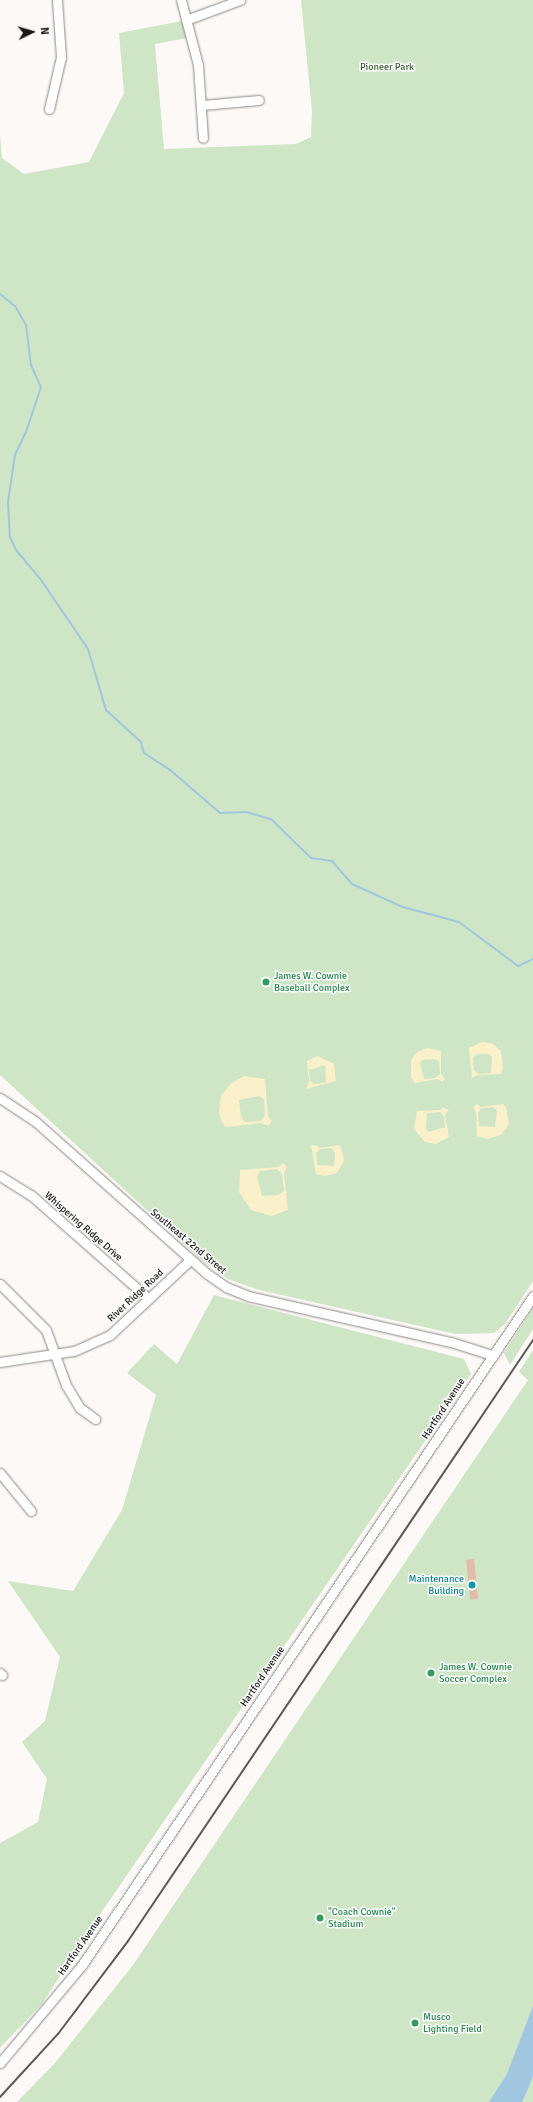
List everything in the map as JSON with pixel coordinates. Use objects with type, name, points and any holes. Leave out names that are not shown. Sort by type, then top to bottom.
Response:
[{"type":"street","points":[[49,109],[61,57],[57,0]]},
{"type":"street","points":[[180,0],[198,65],[202,105],[203,138]]},
{"type":"street","points":[[186,20],[240,0]]},
{"type":"street","points":[[202,105],[258,100]]},
{"type":"street","name":"Southeast 22nd Street","points":[[0,1098],[36,1122],[190,1260],[218,1282],[248,1296],[458,1344],[492,1355]]},
{"type":"street","name":"Whispering Ridge Drive","points":[[0,1176],[31,1195],[149,1299]]},
{"type":"street","name":"River Ridge Road","points":[[0,1362],[55,1355],[91,1345],[110,1335],[190,1260]]},
{"type":"street","points":[[0,1284],[37,1319],[46,1330],[69,1391],[80,1408],[95,1419]]},
{"type":"street","name":"Hartford Avenue","points":[[0,2063],[82,1965],[415,1474],[492,1355],[533,1296]]},
{"type":"street","points":[[0,1473],[31,1511]]},
{"type":"green space","name":"Pioneer Park","points":[[301,0],[533,0],[533,1281],[505,1324],[494,1333],[455,1334],[259,1290],[228,1279],[199,1258],[0,1075],[0,133],[2,158],[24,174],[89,162],[124,93],[119,33],[182,21],[187,38],[155,44],[164,149],[296,144],[311,137],[312,111]]},
{"type":"green space","points":[[214,1295],[464,1359],[471,1374],[92,1926],[42,2004],[0,2048],[0,1843],[38,1822],[47,1779],[22,1742],[45,1721],[60,1657],[8,1581],[73,1591],[122,1510],[156,1395],[127,1373],[154,1344],[177,1364]]},
{"type":"green space","points":[[533,1308],[533,1329],[510,1365],[504,1353]]},
{"type":"green space","name":"James W. Cownie Soccer Complex","points":[[533,1350],[533,2102],[17,2102],[55,2063],[133,1965],[528,1380],[519,1372]]},
{"type":"sand","points":[[482,1042],[493,1044],[501,1051],[503,1068],[501,1074],[478,1075],[472,1078],[469,1048]],"holes":[[[477,1054],[488,1054],[492,1057],[491,1073],[478,1074],[474,1070],[473,1058]]]},
{"type":"sand","points":[[427,1048],[441,1051],[441,1074],[445,1079],[442,1082],[437,1079],[415,1083],[411,1077],[411,1060],[417,1052]],"holes":[[[434,1059],[439,1061],[440,1074],[436,1078],[424,1079],[420,1063],[422,1060]]]},
{"type":"sand","points":[[318,1056],[334,1064],[336,1081],[306,1089],[309,1081],[307,1061]],"holes":[[[325,1065],[326,1083],[314,1084],[310,1081],[309,1070]]]},
{"type":"sand","points":[[244,1076],[265,1079],[268,1116],[272,1121],[268,1126],[262,1123],[225,1127],[219,1112],[221,1096],[230,1084]],"holes":[[[259,1096],[264,1099],[265,1115],[261,1121],[245,1122],[241,1117],[239,1100]]]},
{"type":"sand","points":[[477,1104],[481,1107],[503,1104],[506,1107],[509,1124],[501,1135],[487,1139],[477,1136],[476,1113],[473,1108]],"holes":[[[494,1107],[497,1111],[495,1127],[479,1126],[478,1113],[481,1108]]]},
{"type":"sand","points":[[443,1107],[449,1110],[445,1115],[449,1137],[436,1144],[425,1142],[414,1129],[417,1111],[440,1110]],"holes":[[[440,1112],[444,1116],[445,1127],[429,1132],[426,1129],[427,1113]]]},
{"type":"sand","points":[[311,1145],[316,1145],[319,1148],[340,1145],[344,1160],[337,1173],[325,1176],[316,1174]],"holes":[[[331,1148],[335,1153],[334,1166],[317,1165],[316,1153],[320,1149]]]},
{"type":"sand","points":[[283,1163],[287,1167],[284,1173],[288,1210],[272,1216],[251,1210],[239,1192],[240,1170],[278,1167]],"holes":[[[277,1169],[282,1174],[284,1191],[278,1195],[262,1196],[257,1177],[260,1171]]]},
{"type":"water","points":[[533,2006],[533,2076],[522,2102],[489,2102],[507,2074]]},
{"type":"building","name":"Maintenance Building","points":[[474,1559],[478,1599],[470,1600],[466,1560]]},
{"type":"waterway","points":[[0,294],[15,306],[26,325],[31,365],[41,387],[26,432],[15,455],[8,502],[10,537],[16,550],[41,580],[88,649],[106,710],[141,742],[144,753],[169,769],[220,813],[246,812],[271,819],[311,858],[332,861],[352,884],[403,907],[459,922],[518,966],[533,959]]},
{"type":"railway","points":[[0,2097],[58,2034],[128,1941],[533,1340]]},
{"type":"place","name":"James W. Cownie Baseball Complex","points":[[266,982]]},
{"type":"place","name":"Maintenance Building","points":[[472,1585]]},
{"type":"place","name":"James W. Cownie Soccer Complex","points":[[431,1673]]},
{"type":"place","name":"\"Coach Cownie\" Stadium","points":[[320,1918]]},
{"type":"place","name":"Musco Lighting Field","points":[[415,2023]]}]
